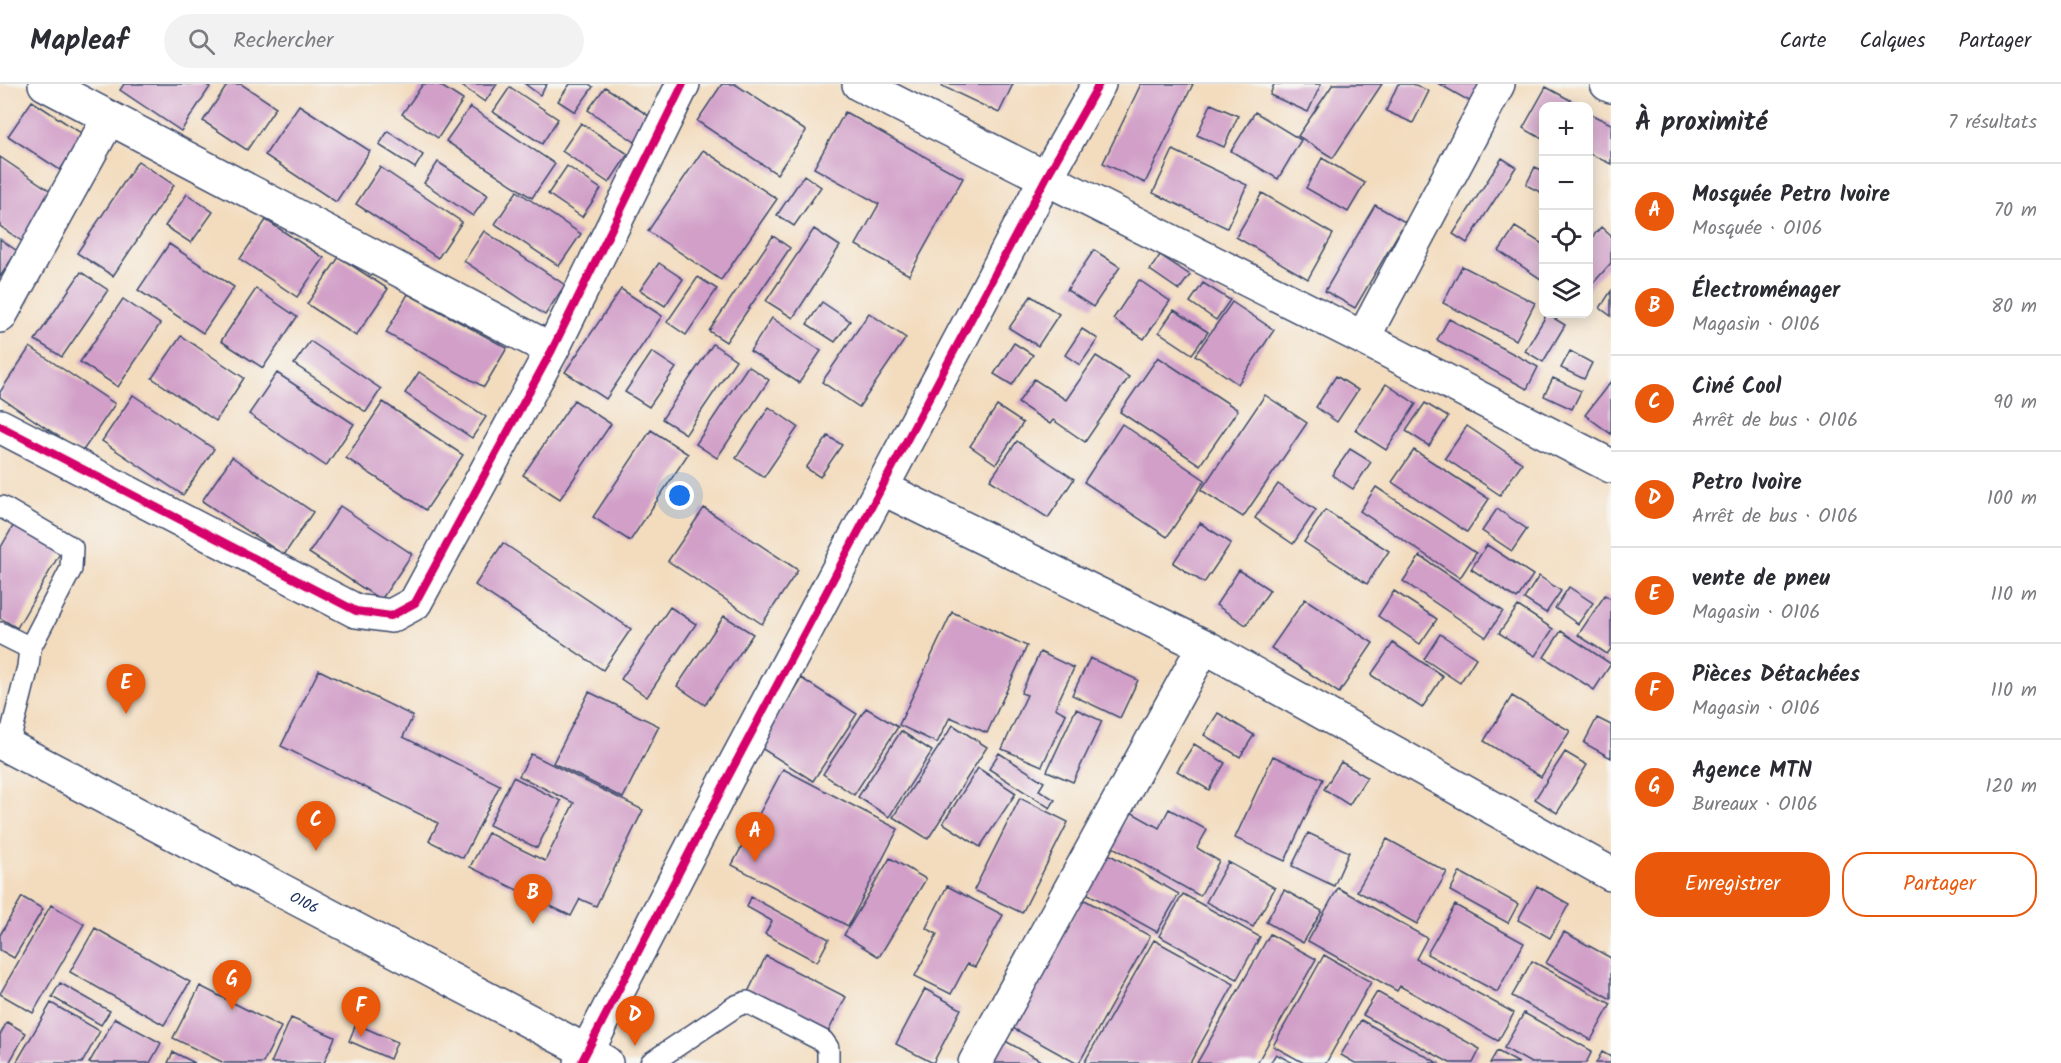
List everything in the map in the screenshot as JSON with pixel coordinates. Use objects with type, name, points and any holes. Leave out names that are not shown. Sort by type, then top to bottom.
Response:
[{"type":"street","points":[[45,84],[552,350]]},
{"type":"street","points":[[0,426],[356,611],[391,616],[415,603],[552,350],[683,84]]},
{"type":"street","points":[[859,84],[1363,338],[1611,466]]},
{"type":"street","points":[[591,1059],[727,779],[1046,178],[1099,84]]},
{"type":"street","points":[[1363,338],[1498,84]]},
{"type":"street","points":[[1606,84],[1611,86]]},
{"type":"street","points":[[0,316],[109,118]]},
{"type":"street","points":[[882,488],[1204,646],[1611,874]]},
{"type":"street","points":[[975,1063],[1204,646]]},
{"type":"street","name":"O106","points":[[4,744],[591,1059]]},
{"type":"lane","points":[[0,508],[2,507],[72,548],[71,569],[30,648],[28,667],[4,744]]},
{"type":"lane","points":[[0,633],[30,648]]},
{"type":"lane","points":[[651,1063],[736,1006],[747,1002],[823,1041],[828,1048],[828,1063]]},
{"type":"building","points":[[124,84],[205,84],[210,87],[181,131],[120,90]]},
{"type":"building","points":[[228,84],[241,84],[276,107],[247,150],[203,121]]},
{"type":"building","points":[[423,84],[438,84],[463,100],[438,138],[402,114]]},
{"type":"building","points":[[459,84],[497,84],[485,102]]},
{"type":"building","points":[[525,84],[547,84],[540,95]]},
{"type":"building","points":[[570,84],[589,84],[593,87],[575,112],[558,101]]},
{"type":"building","points":[[722,84],[735,84],[806,131],[777,174],[697,121]]},
{"type":"building","points":[[943,84],[1013,84],[999,113],[942,86]]},
{"type":"building","points":[[1141,84],[1193,84],[1145,183],[1103,163]]},
{"type":"building","points":[[1274,84],[1321,84],[1308,112],[1270,95]]},
{"type":"building","points":[[1333,84],[1382,84],[1333,158],[1298,136]]},
{"type":"building","points":[[1398,84],[1413,84],[1429,91],[1413,123],[1386,111]]},
{"type":"building","points":[[1439,84],[1482,84],[1471,102]]},
{"type":"building","points":[[510,87],[558,119],[542,144],[493,112]]},
{"type":"building","points":[[605,87],[652,118],[635,142],[588,110]]},
{"type":"building","points":[[1546,87],[1574,102],[1539,102],[1539,137],[1523,128]]},
{"type":"building","points":[[32,101],[84,135],[60,170],[8,136]]},
{"type":"building","points":[[1211,104],[1238,116],[1224,147],[1197,135]]},
{"type":"building","points":[[299,105],[370,151],[336,202],[265,155]]},
{"type":"building","points":[[470,107],[555,164],[532,198],[446,141]]},
{"type":"building","points":[[845,112],[963,178],[909,275],[856,245],[879,204],[814,168]]},
{"type":"building","points":[[1255,112],[1301,140],[1278,179],[1231,151]]},
{"type":"building","points":[[1593,115],[1611,124],[1611,164],[1593,155]]},
{"type":"building","points":[[581,123],[628,154],[609,183],[562,151]]},
{"type":"building","points":[[388,131],[423,155],[415,168],[379,145]]},
{"type":"building","points":[[703,150],[777,199],[721,280],[648,231]]},
{"type":"building","points":[[1173,150],[1247,185],[1227,228],[1153,193]]},
{"type":"building","points":[[0,157],[55,194],[23,242],[0,226]]},
{"type":"building","points":[[1322,158],[1365,183],[1348,212],[1306,188]]},
{"type":"building","points":[[1502,158],[1516,167],[1467,243],[1453,234]]},
{"type":"building","points":[[138,161],[174,185],[113,276],[77,253]]},
{"type":"building","points":[[438,162],[488,195],[473,216],[424,183]]},
{"type":"building","points":[[567,166],[601,189],[582,217],[548,194]]},
{"type":"building","points":[[380,167],[462,222],[438,258],[356,204]]},
{"type":"building","points":[[1535,167],[1539,169],[1539,192],[1526,185]]},
{"type":"building","points":[[804,175],[821,187],[794,226],[777,215]]},
{"type":"building","points":[[517,191],[581,234],[559,266],[495,224]]},
{"type":"building","points":[[1262,193],[1333,234],[1308,279],[1236,237]]},
{"type":"building","points":[[187,194],[213,212],[191,243],[165,226]]},
{"type":"building","points":[[1375,205],[1405,222],[1355,308],[1325,291]]},
{"type":"building","points":[[266,220],[324,258],[297,297],[240,259]]},
{"type":"building","points":[[1515,227],[1539,242],[1539,278],[1499,251]]},
{"type":"building","points":[[1601,227],[1611,236],[1611,263],[1593,283],[1593,264],[1593,236]]},
{"type":"building","points":[[814,229],[840,246],[793,318],[766,301]]},
{"type":"building","points":[[484,231],[565,285],[545,315],[464,261]]},
{"type":"building","points":[[773,236],[790,248],[726,342],[709,331]]},
{"type":"building","points":[[0,239],[17,251],[0,277]]},
{"type":"building","points":[[169,244],[234,287],[203,333],[138,290]]},
{"type":"building","points":[[1094,250],[1120,267],[1093,307],[1067,290]]},
{"type":"building","points":[[1160,255],[1190,275],[1179,290],[1150,270]]},
{"type":"building","points":[[339,257],[388,289],[356,336],[307,304]]},
{"type":"building","points":[[659,263],[683,279],[665,306],[640,290]]},
{"type":"building","points":[[1462,266],[1535,303],[1516,340],[1443,303]]},
{"type":"building","points":[[81,272],[108,290],[62,357],[35,340]]},
{"type":"building","points":[[698,277],[717,289],[686,335],[667,322]]},
{"type":"building","points":[[1139,280],[1170,301],[1144,339],[1113,319]]},
{"type":"building","points":[[1203,283],[1230,300],[1216,320],[1190,302]]},
{"type":"building","points":[[256,289],[297,317],[263,368],[221,341]]},
{"type":"building","points":[[621,289],[662,316],[606,399],[565,372]]},
{"type":"building","points":[[1611,291],[1611,316],[1600,308]]},
{"type":"building","points":[[408,294],[507,348],[484,387],[386,333]]},
{"type":"building","points":[[1031,296],[1059,314],[1038,346],[1009,328]]},
{"type":"building","points":[[123,299],[160,324],[118,387],[80,362]]},
{"type":"building","points":[[822,302],[850,321],[835,342],[807,324]]},
{"type":"building","points":[[1232,302],[1274,330],[1238,384],[1195,355]]},
{"type":"building","points":[[1174,310],[1208,332],[1192,354],[1159,332]]},
{"type":"building","points":[[869,313],[906,338],[859,407],[822,382]]},
{"type":"building","points":[[772,318],[821,351],[799,383],[750,351]]},
{"type":"building","points":[[1545,318],[1554,318],[1565,325],[1543,362],[1525,351]]},
{"type":"building","points":[[1449,319],[1538,367],[1527,389],[1437,340]]},
{"type":"building","points":[[1082,329],[1098,339],[1080,365],[1065,355]]},
{"type":"building","points":[[181,336],[244,378],[216,421],[152,378]]},
{"type":"building","points":[[310,341],[381,389],[366,412],[294,364]]},
{"type":"building","points":[[1014,343],[1033,355],[1012,385],[994,374]]},
{"type":"building","points":[[713,344],[736,360],[686,434],[662,419]]},
{"type":"building","points":[[30,347],[115,404],[82,452],[0,397],[0,392]]},
{"type":"building","points":[[1570,351],[1592,363],[1584,379],[1561,368]]},
{"type":"building","points":[[652,352],[676,368],[649,407],[625,392]]},
{"type":"building","points":[[1096,356],[1129,377],[1085,442],[1053,420],[1050,424],[1018,403],[1034,379],[1066,400]]},
{"type":"building","points":[[1158,357],[1238,410],[1200,465],[1120,412]]},
{"type":"building","points":[[748,366],[769,380],[717,458],[696,444]]},
{"type":"building","points":[[419,372],[486,417],[472,438],[405,393]]},
{"type":"building","points":[[277,373],[354,424],[326,466],[249,414]]},
{"type":"building","points":[[1336,376],[1358,390],[1337,422],[1316,407]]},
{"type":"building","points":[[1553,378],[1581,391],[1572,409],[1544,396]]},
{"type":"building","points":[[1611,381],[1611,434],[1585,415]]},
{"type":"building","points":[[1386,384],[1416,404],[1386,450],[1355,430]]},
{"type":"building","points":[[133,395],[214,449],[183,495],[102,441]]},
{"type":"building","points":[[1265,395],[1307,423],[1243,517],[1201,490]]},
{"type":"building","points":[[574,400],[611,424],[560,499],[523,475]]},
{"type":"building","points":[[383,402],[463,455],[426,510],[346,458]]},
{"type":"building","points":[[1425,403],[1448,417],[1429,446],[1406,431]]},
{"type":"building","points":[[997,406],[1023,423],[996,464],[970,446]]},
{"type":"building","points":[[769,407],[798,427],[764,477],[736,458]]},
{"type":"building","points":[[1122,424],[1205,480],[1167,537],[1084,482]]},
{"type":"building","points":[[1467,426],[1522,463],[1500,495],[1445,458]]},
{"type":"building","points":[[651,430],[688,454],[630,541],[593,517]]},
{"type":"building","points":[[828,436],[842,445],[820,477],[806,468]]},
{"type":"building","points":[[1017,441],[1074,479],[1048,518],[990,480]]},
{"type":"building","points":[[1350,449],[1371,462],[1353,489],[1332,475]]},
{"type":"building","points":[[1414,450],[1489,499],[1467,532],[1392,482]]},
{"type":"building","points":[[232,457],[313,512],[284,555],[202,501]]},
{"type":"building","points":[[1278,484],[1316,510],[1293,544],[1255,518]]},
{"type":"building","points":[[1376,487],[1476,553],[1460,578],[1360,511]]},
{"type":"building","points":[[340,506],[412,554],[381,600],[309,553]]},
{"type":"building","points":[[704,508],[798,570],[762,624],[668,561]]},
{"type":"building","points":[[1497,509],[1527,529],[1512,551],[1482,531]]},
{"type":"building","points":[[1325,510],[1389,551],[1367,584],[1304,542]]},
{"type":"building","points":[[16,521],[63,548],[17,628],[0,618],[0,549]]},
{"type":"building","points":[[1200,523],[1231,543],[1204,583],[1173,563]]},
{"type":"building","points":[[503,543],[631,629],[603,670],[475,585]]},
{"type":"building","points":[[1487,545],[1533,575],[1517,599],[1471,569]]},
{"type":"building","points":[[1420,556],[1503,611],[1486,637],[1403,581]]},
{"type":"building","points":[[1239,570],[1270,590],[1246,625],[1216,605]]},
{"type":"building","points":[[1539,576],[1561,591],[1546,613],[1524,599]]},
{"type":"building","points":[[1569,587],[1593,603],[1578,624],[1555,608]]},
{"type":"building","points":[[1394,591],[1437,619],[1420,644],[1378,616]]},
{"type":"building","points":[[1605,595],[1611,599],[1611,649],[1607,654],[1578,635]]},
{"type":"building","points":[[1305,599],[1373,643],[1339,693],[1271,648]]},
{"type":"building","points":[[1518,606],[1553,629],[1535,656],[1499,633]]},
{"type":"building","points":[[670,607],[696,624],[647,697],[621,679]]},
{"type":"building","points":[[952,612],[1027,646],[987,733],[950,717],[937,743],[899,725]]},
{"type":"building","points":[[724,616],[753,634],[705,705],[677,686]]},
{"type":"building","points":[[1561,631],[1611,664],[1594,690],[1544,657]]},
{"type":"building","points":[[1440,634],[1476,658],[1460,683],[1424,659]]},
{"type":"building","points":[[1393,643],[1443,676],[1422,708],[1371,675]]},
{"type":"building","points":[[1040,652],[1074,668],[1055,708],[1066,714],[1042,766],[1002,749],[1027,695],[1021,693]]},
{"type":"building","points":[[1090,658],[1138,680],[1120,718],[1072,695]]},
{"type":"building","points":[[319,670],[413,716],[403,737],[500,785],[463,858],[429,841],[438,823],[281,746]]},
{"type":"building","points":[[801,678],[857,714],[813,781],[758,746]]},
{"type":"building","points":[[589,692],[659,726],[623,798],[553,763]]},
{"type":"building","points":[[1512,696],[1570,731],[1541,777],[1484,741]]},
{"type":"building","points":[[866,708],[898,727],[854,795],[823,774]]},
{"type":"building","points":[[1076,709],[1102,721],[1073,782],[1047,771]]},
{"type":"building","points":[[1218,713],[1254,735],[1240,757],[1204,735]]},
{"type":"building","points":[[1597,718],[1611,725],[1611,758],[1584,743]]},
{"type":"building","points":[[953,725],[987,747],[928,839],[893,817]]},
{"type":"building","points":[[901,731],[932,751],[889,817],[858,797]]},
{"type":"building","points":[[1194,744],[1225,763],[1209,790],[1177,771]]},
{"type":"building","points":[[1565,752],[1587,765],[1557,813],[1535,799]]},
{"type":"building","points":[[999,753],[1044,782],[1039,790],[1055,800],[1050,808],[989,769]]},
{"type":"building","points":[[531,754],[643,810],[596,906],[580,899],[571,916],[470,867],[488,833],[545,861],[574,803],[519,776]]},
{"type":"building","points":[[1273,756],[1323,779],[1285,861],[1235,838]]},
{"type":"building","points":[[1341,762],[1367,777],[1349,805],[1324,789]]},
{"type":"building","points":[[978,768],[1016,793],[980,847],[943,823]]},
{"type":"building","points":[[783,769],[898,829],[848,926],[732,865]]},
{"type":"building","points":[[513,777],[561,801],[537,848],[489,825]]},
{"type":"building","points":[[1020,798],[1068,822],[1022,913],[974,890]]},
{"type":"building","points":[[1169,809],[1207,830],[1197,848],[1219,861],[1200,896],[1109,845],[1129,811],[1159,828]]},
{"type":"building","points":[[1308,833],[1349,852],[1334,886],[1292,866]]},
{"type":"building","points":[[1387,839],[1447,872],[1417,924],[1357,891]]},
{"type":"building","points":[[1103,851],[1179,894],[1157,932],[1081,890]]},
{"type":"building","points":[[890,858],[926,879],[879,957],[844,935]]},
{"type":"building","points":[[1228,862],[1275,888],[1253,927],[1206,902]]},
{"type":"building","points":[[1460,872],[1518,904],[1508,923],[1450,891]]},
{"type":"building","points":[[947,886],[1003,915],[975,967],[967,964],[951,994],[915,976],[937,934],[926,928]]},
{"type":"building","points":[[1537,886],[1569,904],[1550,938],[1518,920]]},
{"type":"building","points":[[1338,888],[1427,938],[1416,959],[1514,1013],[1498,1041],[1400,986],[1397,991],[1308,941]]},
{"type":"building","points":[[1284,890],[1322,911],[1303,943],[1266,922]]},
{"type":"building","points":[[1183,894],[1260,937],[1237,979],[1159,936]]},
{"type":"building","points":[[22,897],[43,909],[14,958],[0,950],[0,935]]},
{"type":"building","points":[[751,897],[829,939],[817,962],[765,934],[772,921],[747,907]]},
{"type":"building","points":[[1083,899],[1150,936],[1079,1063],[1076,1063],[1011,1027]]},
{"type":"building","points":[[51,905],[84,924],[33,1013],[0,994]]},
{"type":"building","points":[[1455,905],[1524,943],[1497,992],[1427,954]]},
{"type":"building","points":[[95,928],[190,982],[164,1025],[70,972]]},
{"type":"building","points":[[1564,932],[1611,958],[1611,999],[1546,963]]},
{"type":"building","points":[[1270,934],[1316,959],[1257,1063],[1197,1063]]},
{"type":"building","points":[[1154,940],[1234,984],[1190,1063],[1084,1063]]},
{"type":"building","points":[[1324,955],[1371,982],[1326,1063],[1304,1063],[1273,1046]]},
{"type":"building","points":[[766,956],[846,997],[828,1032],[748,992]]},
{"type":"building","points":[[1532,961],[1611,1004],[1591,1040],[1512,996]]},
{"type":"building","points":[[60,983],[110,1011],[101,1025],[52,997]]},
{"type":"building","points":[[200,986],[281,1027],[263,1063],[224,1063],[173,1038]]},
{"type":"building","points":[[925,989],[961,1009],[933,1063],[896,1044]]},
{"type":"building","points":[[1377,992],[1480,1049],[1473,1063],[1450,1063],[1363,1015]]},
{"type":"building","points":[[51,1003],[100,1031],[82,1063],[16,1063]]},
{"type":"building","points":[[1524,1013],[1592,1051],[1586,1063],[1531,1063],[1504,1048]]},
{"type":"building","points":[[115,1018],[161,1043],[150,1063],[89,1063]]},
{"type":"building","points":[[291,1018],[335,1037],[324,1063],[271,1063]]},
{"type":"building","points":[[1361,1020],[1438,1063],[1355,1063],[1341,1055]]},
{"type":"building","points":[[7,1022],[26,1033],[9,1063],[0,1063],[0,1035]]},
{"type":"building","points":[[356,1024],[397,1042],[390,1059],[349,1041]]},
{"type":"building","points":[[998,1037],[1045,1063],[983,1063]]},
{"type":"building","points":[[1497,1051],[1519,1063],[1490,1063]]},
{"type":"building","points":[[173,1052],[195,1063],[168,1063]]},
{"type":"building","points":[[1602,1052],[1611,1057],[1611,1063],[1596,1063]]},
{"type":"building","points":[[1276,1054],[1293,1063],[1270,1063]]},
{"type":"cycle path","points":[[0,426],[356,611],[391,616],[415,603],[552,350],[683,84]]},
{"type":"cycle path","points":[[581,1063],[727,779],[1046,178],[1099,84]]},
{"type":"place","name":"vente de pneu","points":[[126,714]]},
{"type":"place","name":"Ciné Cool","points":[[316,851]]},
{"type":"place","name":"Mosquée Petro Ivoire","points":[[755,862]]},
{"type":"place","name":"Électroménager","points":[[533,924]]},
{"type":"place","name":"Agence MTN","points":[[232,1010]]},
{"type":"place","name":"Pièces Détachées","points":[[361,1037]]},
{"type":"place","name":"Petro Ivoire","points":[[635,1046]]}]
